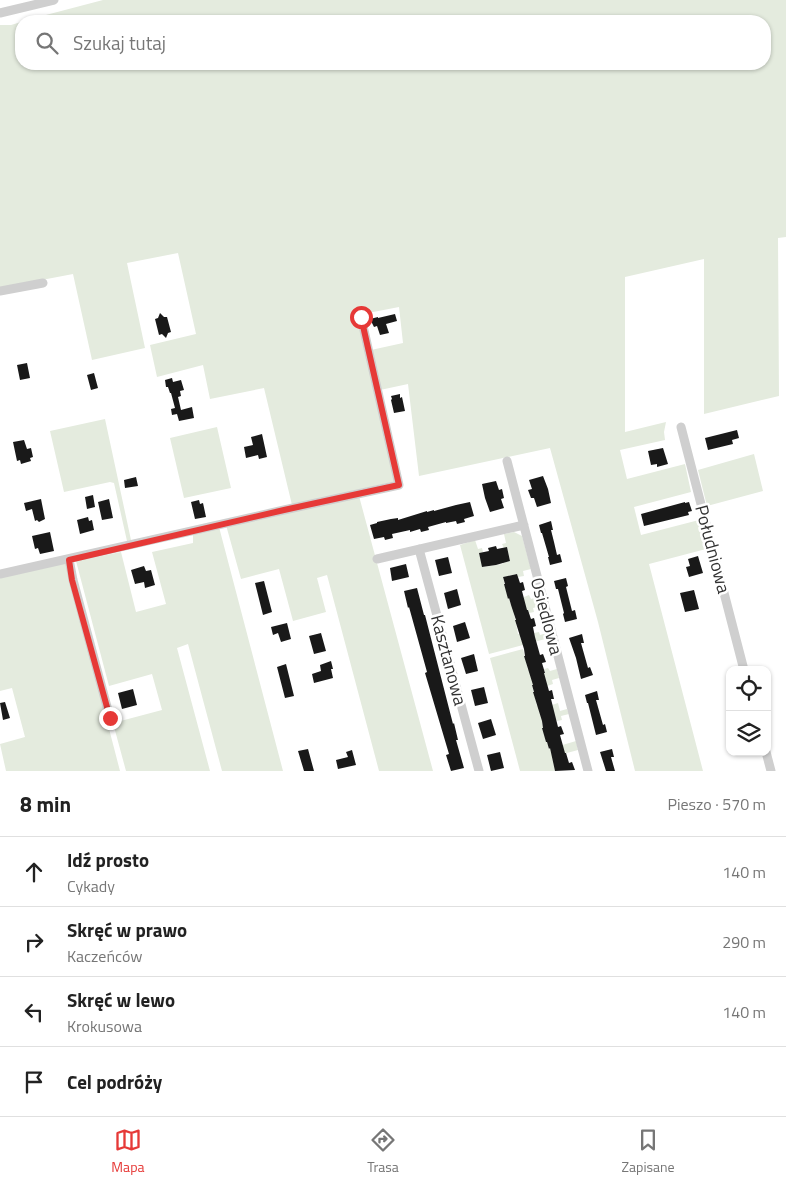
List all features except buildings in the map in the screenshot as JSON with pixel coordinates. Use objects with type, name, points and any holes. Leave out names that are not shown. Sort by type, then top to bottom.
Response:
[{"type":"street","points":[[0,12],[54,0]]},
{"type":"street","points":[[0,291],[43,283]]},
{"type":"street","points":[[0,574],[399,485],[361,317]]},
{"type":"street","name":"Południowa","points":[[681,427],[743,666]]},
{"type":"street","name":"Osiedlowa","points":[[507,461],[588,771]]},
{"type":"street","points":[[377,559],[524,525]]},
{"type":"street","name":"Kasztanowa","points":[[419,549],[479,771]]},
{"type":"street","points":[[69,560],[72,580],[110,718]]},
{"type":"street","points":[[767,756],[771,771]]},
{"type":"shaded area","points":[[103,0],[786,0],[786,237],[778,238],[779,396],[704,414],[704,259],[625,277],[625,432],[666,422],[665,440],[620,450],[627,479],[685,464],[691,492],[634,507],[641,535],[699,520],[706,549],[649,564],[703,771],[635,771],[598,622],[550,448],[419,476],[408,384],[380,390],[371,350],[403,343],[399,307],[363,314],[396,481],[292,505],[264,388],[210,399],[203,365],[157,377],[150,345],[196,334],[178,253],[127,263],[145,348],[92,360],[73,274],[0,288],[0,25],[15,24],[15,70],[771,70],[771,15],[46,15]]},
{"type":"shaded area","points":[[105,419],[131,540],[127,541],[114,483],[110,482],[64,492],[50,431]]},
{"type":"shaded area","points":[[217,427],[231,488],[184,498],[170,438]]},
{"type":"shaded area","points":[[754,454],[763,491],[707,506],[698,470]]},
{"type":"shaded area","points":[[359,496],[433,771],[379,771],[327,575],[317,578],[326,612],[293,621],[279,569],[241,579],[226,525]]},
{"type":"shaded area","points":[[219,527],[283,771],[222,771],[188,644],[177,648],[210,771],[126,771],[113,723],[162,710],[152,674],[109,686],[76,561],[121,552],[136,612],[166,604],[152,552],[193,543],[193,534]]},
{"type":"shaded area","points":[[514,532],[522,536],[531,569],[523,571],[524,576],[518,577],[517,574],[503,577],[508,598],[511,605],[524,601],[524,597],[529,595],[531,599],[538,597],[540,606],[533,608],[534,612],[529,613],[528,610],[514,613],[518,634],[520,634],[521,641],[535,637],[534,633],[539,632],[540,635],[547,633],[549,638],[489,654],[460,545],[475,540],[478,549],[482,548],[483,552],[479,553],[483,567],[503,564],[510,561],[507,547],[504,548],[502,544],[506,543],[504,534]]},
{"type":"shaded area","points":[[66,563],[120,771],[6,771],[0,744],[25,737],[12,688],[0,691],[0,577]]},
{"type":"shaded area","points":[[523,649],[531,676],[545,673],[544,669],[548,668],[550,671],[557,669],[559,678],[552,680],[553,684],[547,686],[532,685],[537,706],[553,709],[552,705],[558,703],[560,711],[567,709],[569,714],[561,716],[562,720],[557,721],[555,718],[542,722],[549,749],[576,741],[578,750],[552,757],[555,771],[520,771],[490,658]]},
{"type":"route","points":[[110,718],[72,580],[69,560],[399,485],[361,317]]}]
